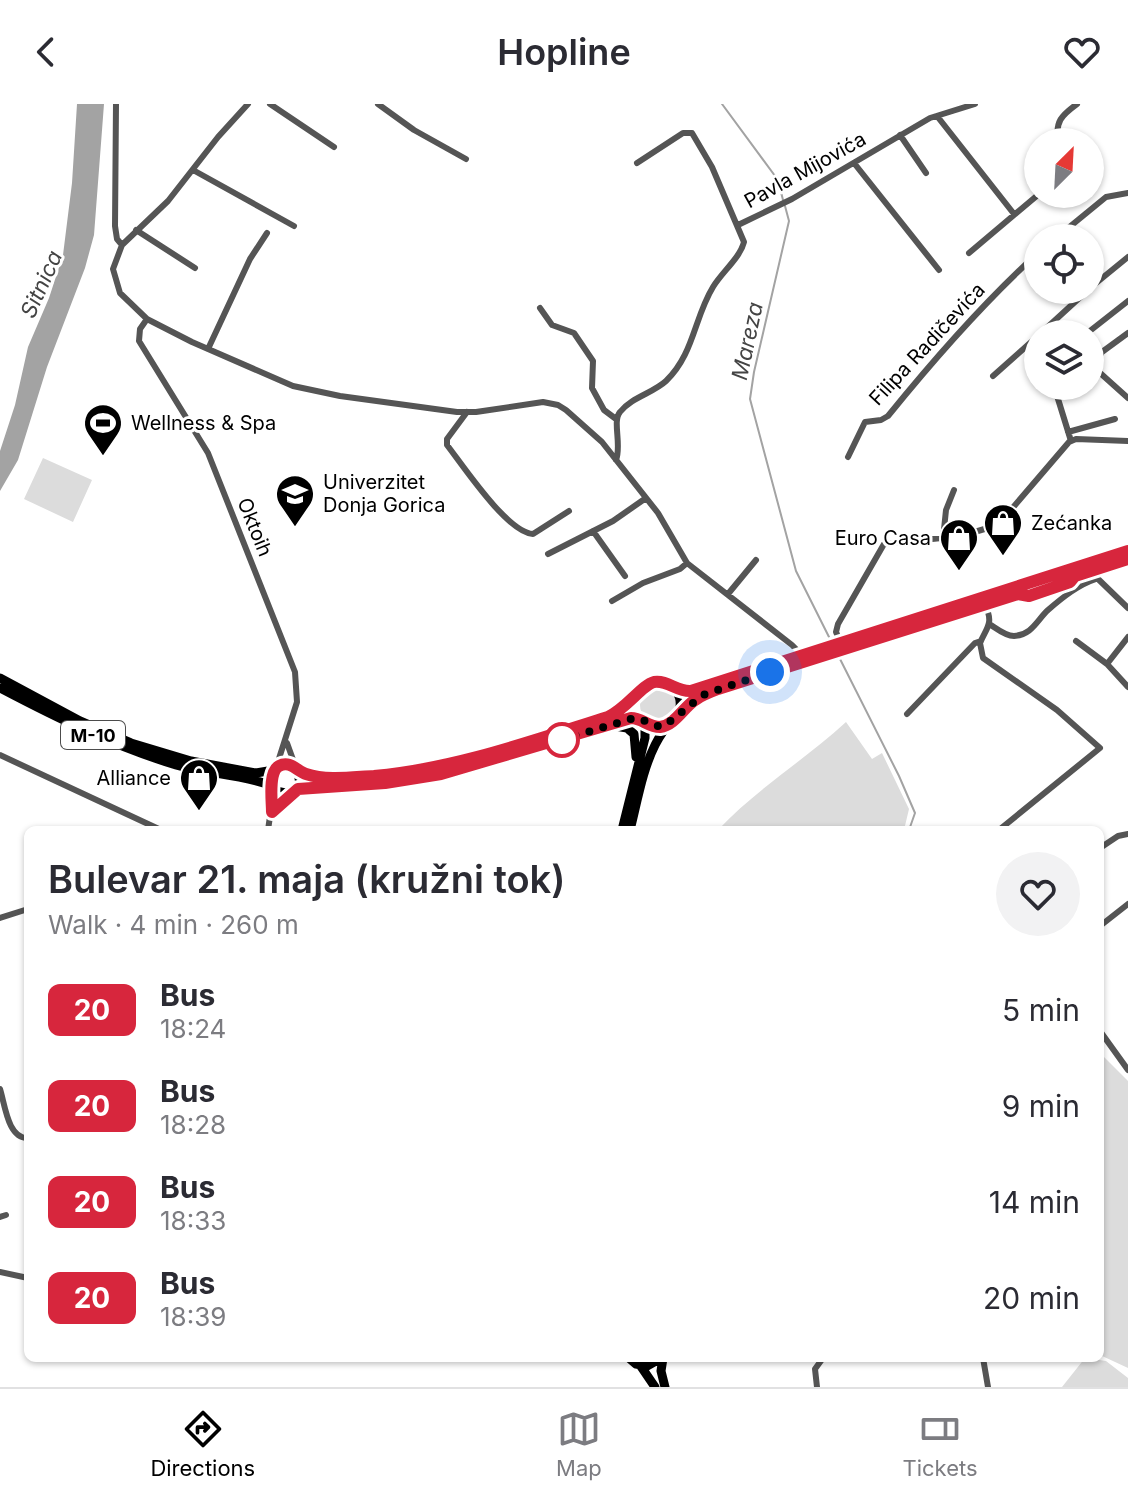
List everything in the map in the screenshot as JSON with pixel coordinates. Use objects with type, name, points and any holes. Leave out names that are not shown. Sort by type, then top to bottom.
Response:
[{"type":"main road","name":"M-10","points":[[0,678],[80,721],[149,749],[256,773],[288,765],[315,776],[360,777],[447,764],[608,717],[622,710],[644,687],[656,682],[668,684],[675,690],[691,691],[1128,551]]},
{"type":"main road","points":[[631,826],[651,750],[658,737],[694,700],[718,689],[985,605],[1095,575],[1128,559]]},
{"type":"main road","name":"M-10","points":[[0,688],[128,749],[190,769],[273,788],[280,794],[441,774],[607,725],[643,720],[658,727],[670,724]]},
{"type":"main road","points":[[675,690],[681,702],[678,715]]},
{"type":"main road","points":[[623,826],[645,738],[643,720],[636,707],[637,696]]},
{"type":"main road","points":[[607,725],[624,727],[634,734],[639,763]]},
{"type":"main road","points":[[273,788],[271,778],[275,769]]},
{"type":"main road","points":[[294,792],[301,780],[297,770]]},
{"type":"main road","points":[[635,1362],[655,1387]]},
{"type":"main road","points":[[640,1365],[657,1362]]},
{"type":"main road","points":[[662,1362],[665,1387]]},
{"type":"street","points":[[116,104],[115,226],[116,236],[122,245]]},
{"type":"street","points":[[248,104],[161,209],[122,245],[113,269],[116,284],[124,298],[147,319],[208,349],[306,390],[467,412],[528,402],[552,403],[566,410],[602,442],[646,498],[687,563],[801,654]]},
{"type":"street","points":[[270,104],[334,147]]},
{"type":"street","points":[[378,104],[414,130],[466,159]]},
{"type":"street","name":"Pavla Mijovića","points":[[738,225],[792,199],[937,116],[975,104]]},
{"type":"street","points":[[1057,128],[1059,119],[1077,104]]},
{"type":"street","points":[[937,116],[1014,214]]},
{"type":"street","points":[[616,460],[619,436],[616,419],[620,411],[666,381],[684,359],[708,296],[744,246],[744,238],[712,167],[692,133],[685,131],[637,163]]},
{"type":"street","points":[[900,135],[926,173]]},
{"type":"street","points":[[854,163],[939,270]]},
{"type":"street","points":[[193,170],[294,226]]},
{"type":"street","points":[[1073,224],[1106,197],[1128,193]]},
{"type":"street","points":[[969,253],[1024,206]]},
{"type":"street","points":[[136,230],[195,268]]},
{"type":"street","points":[[208,349],[250,259],[267,233]]},
{"type":"street","points":[[1104,277],[1128,257]]},
{"type":"street","name":"Filipa Radičevića","points":[[848,457],[865,422],[888,416],[925,369],[1024,267]]},
{"type":"street","points":[[1104,320],[1128,301]]},
{"type":"street","points":[[1057,320],[1073,304]]},
{"type":"street","points":[[540,308],[552,325],[574,333],[593,361],[592,388],[604,410],[616,419]]},
{"type":"street","name":"Oktoih","points":[[147,319],[140,329],[139,341],[208,453],[296,677],[297,696],[275,769]]},
{"type":"street","points":[[1128,333],[1102,352],[1096,362],[1099,372],[1128,398]]},
{"type":"street","points":[[993,376],[1024,350]]},
{"type":"street","points":[[1058,400],[1071,441]]},
{"type":"street","points":[[467,412],[447,439],[447,445],[509,520],[527,534],[533,534],[569,511]]},
{"type":"street","points":[[1068,432],[1115,419]]},
{"type":"street","points":[[602,442],[619,436]]},
{"type":"street","points":[[840,641],[836,632],[838,624],[881,546],[888,542],[971,534],[998,525],[1071,441],[1128,441]]},
{"type":"street","points":[[943,539],[946,510],[954,490]]},
{"type":"street","points":[[548,554],[613,521],[646,498]]},
{"type":"street","points":[[593,531],[625,576]]},
{"type":"street","points":[[728,594],[756,560]]},
{"type":"street","points":[[612,601],[687,563]]},
{"type":"street","points":[[991,625],[1008,635],[1025,633],[1045,613],[1095,575],[1128,608]]},
{"type":"street","points":[[985,605],[991,625],[981,641],[980,652],[988,663],[1057,710],[1100,748],[1004,826]]},
{"type":"street","points":[[1107,664],[1128,637]]},
{"type":"street","points":[[907,714],[975,643],[981,641]]},
{"type":"street","points":[[1076,641],[1107,664],[1128,687]]},
{"type":"street","points":[[286,739],[297,770]]},
{"type":"street","points":[[0,755],[152,826]]},
{"type":"street","points":[[269,826],[273,788]]},
{"type":"street","points":[[272,812],[294,792]]},
{"type":"street","points":[[1104,845],[1118,836],[1128,834]]},
{"type":"street","points":[[1104,923],[1128,904]]},
{"type":"street","points":[[0,918],[24,910]]},
{"type":"street","points":[[1104,1037],[1128,1070]]},
{"type":"street","points":[[0,1089],[14,1133],[24,1138]]},
{"type":"street","points":[[0,1272],[24,1277]]},
{"type":"street","points":[[817,1387],[815,1369],[820,1362]]},
{"type":"street","points":[[984,1362],[988,1387]]},
{"type":"shaded area","points":[[77,104],[104,104],[94,235],[18,460],[0,491],[0,451],[15,405],[28,347],[63,255]]},
{"type":"shaded area","points":[[43,458],[92,480],[73,522],[24,499]]},
{"type":"shaded area","points":[[658,687],[671,692],[676,705],[671,718],[658,723],[645,718],[640,705],[645,692]]},
{"type":"shaded area","points":[[846,722],[872,759],[882,753],[909,809],[905,826],[722,826],[748,801]]},
{"type":"shaded area","points":[[1104,1057],[1128,1081],[1128,1368],[1104,1357]]},
{"type":"shaded area","points":[[1106,1361],[1128,1378],[1128,1387],[1062,1387],[1082,1362]]},
{"type":"waterway","name":"Mareza","points":[[722,104],[778,180],[783,200]]},
{"type":"waterway","name":"Mareza","points":[[785,206],[789,221],[750,399],[796,571],[831,641]]},
{"type":"waterway","name":"Mareza","points":[[839,657],[915,813],[910,826]]},
{"type":"bus line","name":"20","points":[[1128,551],[691,691],[675,690],[668,684],[656,682],[644,687],[622,710],[608,717],[447,764],[360,777],[310,775],[293,766],[280,766],[271,778],[274,789],[272,812],[298,789],[385,783],[441,774],[631,718],[641,718],[651,726],[664,726],[675,720],[694,700],[718,689],[1018,594],[1029,596],[1070,582],[1075,576],[1128,559]]},
{"type":"place","name":"Wellness & Spa","points":[[103,457]]},
{"type":"place","name":"Univerzitet Donja Gorica","points":[[295,528]]},
{"type":"place","name":"Zećanka","points":[[1003,557]]},
{"type":"place","name":"Euro Casa","points":[[959,572]]},
{"type":"place","name":"Alliance","points":[[199,812]]},
{"type":"route","points":[[562,740],[555,742],[634,718],[641,718],[651,726],[664,726],[703,695],[770,672]]},
{"type":"water label","name":"Sitnica","points":[[41,284]]}]
